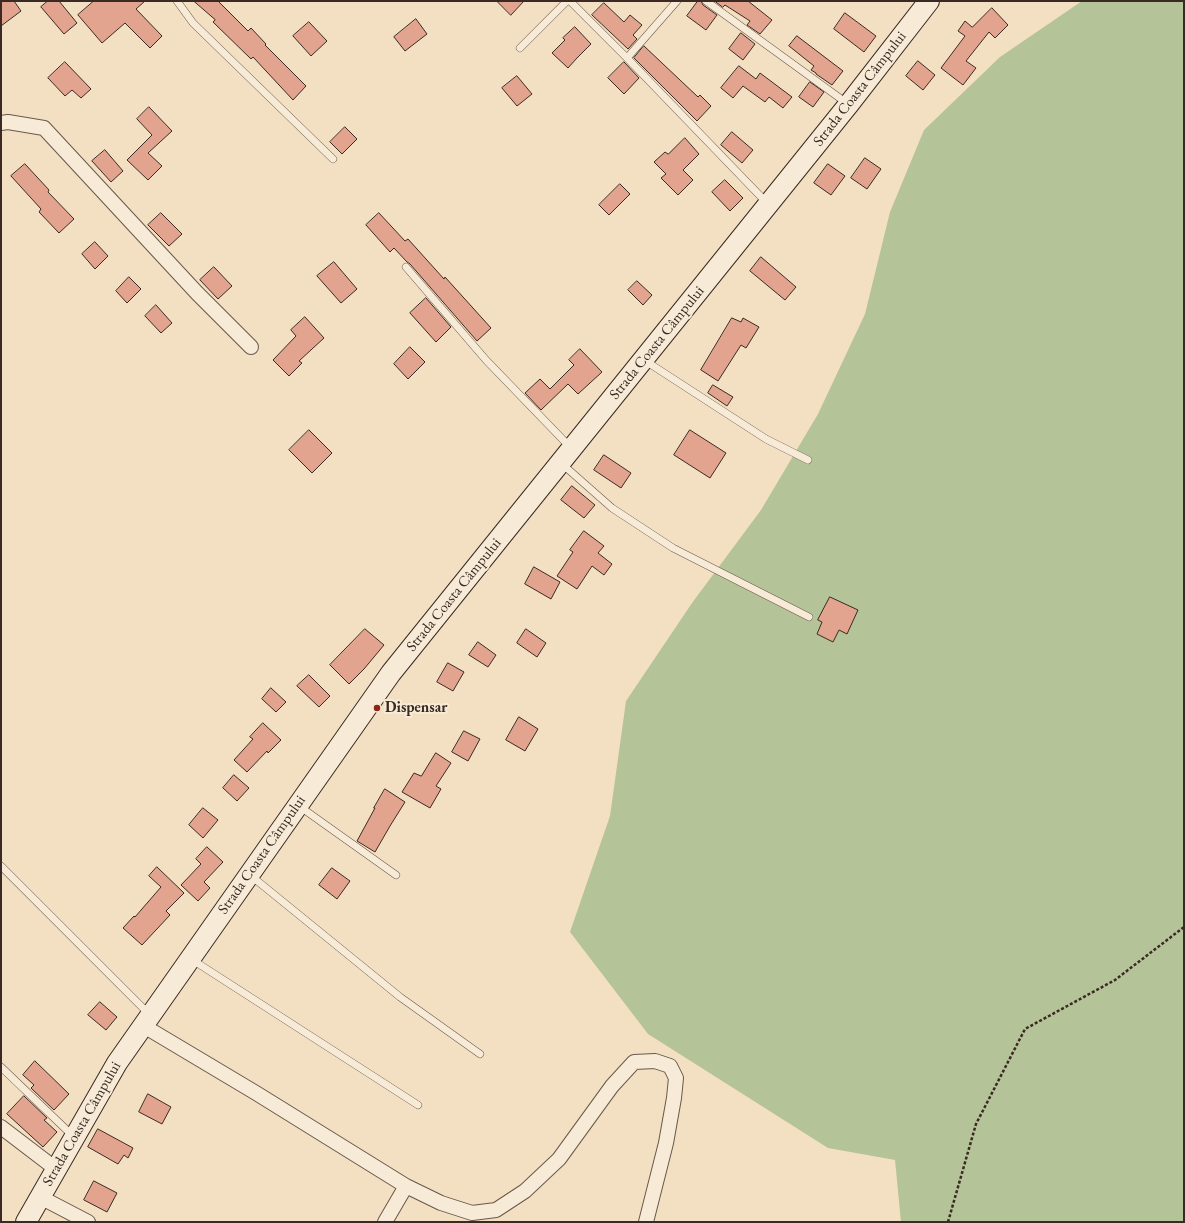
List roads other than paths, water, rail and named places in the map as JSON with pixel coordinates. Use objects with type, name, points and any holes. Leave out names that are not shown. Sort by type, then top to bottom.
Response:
[{"type":"street","name":"Strada Coasta Câmpului","points":[[26,1222],[117,1063],[391,673],[849,104],[929,1]]},
{"type":"street","points":[[1,123],[8,122],[44,128],[197,293],[251,346]]},
{"type":"street","points":[[146,1020],[256,1093],[406,1186],[441,1203],[472,1213],[496,1210],[525,1191],[559,1159],[612,1086],[634,1062],[655,1061],[670,1066],[676,1078],[674,1098],[666,1143],[646,1222]]},
{"type":"street","points":[[1,1127],[56,1169]]},
{"type":"street","points":[[385,1222],[406,1186]]},
{"type":"street","points":[[40,1197],[88,1222]]},
{"type":"lane","points":[[176,1],[193,23],[333,159]]},
{"type":"lane","points":[[520,48],[569,1],[627,58],[768,205]]},
{"type":"lane","points":[[627,58],[677,1]]},
{"type":"lane","points":[[706,1],[849,104]]},
{"type":"lane","points":[[406,266],[566,456],[612,508],[673,548],[809,617]]},
{"type":"lane","points":[[644,360],[766,440],[808,460]]},
{"type":"lane","points":[[298,805],[396,875]]},
{"type":"lane","points":[[1,866],[146,1020]]},
{"type":"lane","points":[[249,874],[400,997],[480,1054]]},
{"type":"lane","points":[[190,958],[418,1105]]},
{"type":"lane","points":[[1,1067],[74,1137]]},
{"type":"place","name":"Dispensar","points":[[377,708]]}]
